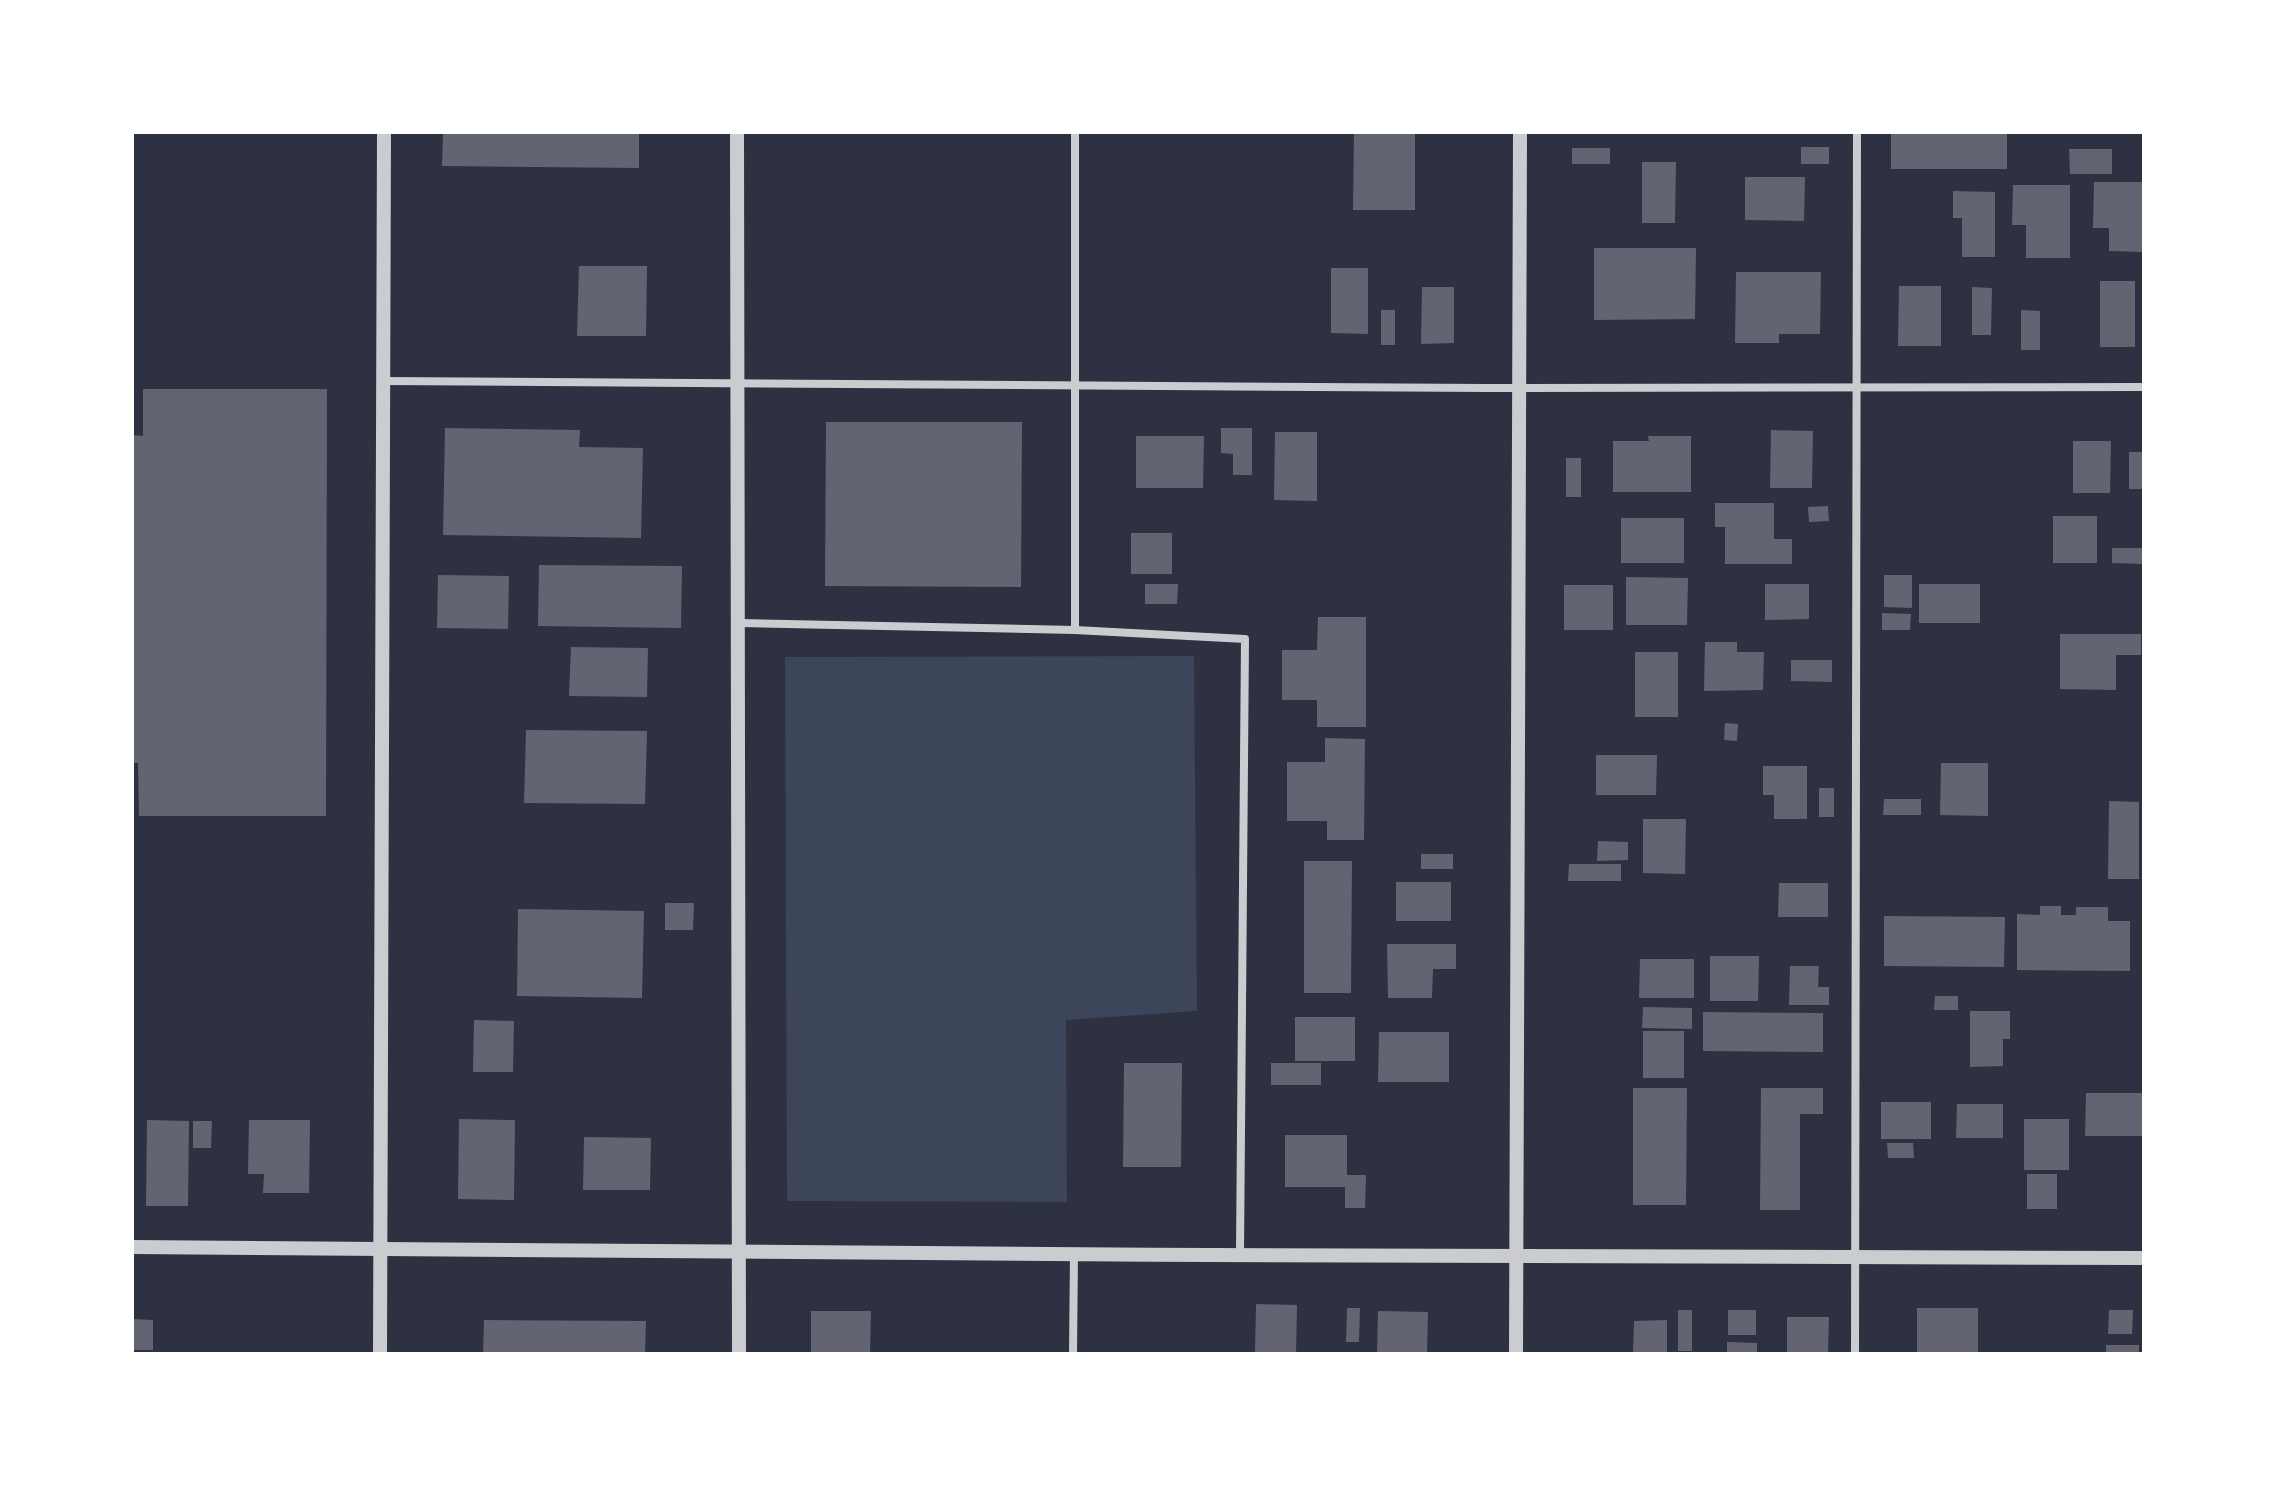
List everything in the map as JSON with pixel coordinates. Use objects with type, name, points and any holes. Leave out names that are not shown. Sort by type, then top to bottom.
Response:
[{"type":"street","points":[[380,1354],[384,132]]},
{"type":"street","points":[[737,132],[739,1354]]},
{"type":"street","points":[[1075,132],[1075,630]]},
{"type":"street","points":[[1516,1354],[1520,132]]},
{"type":"street","points":[[1855,1354],[1857,132]]},
{"type":"street","points":[[382,381],[1520,388],[2144,387]]},
{"type":"street","points":[[740,623],[1075,630],[1245,639],[1240,1253]]},
{"type":"street","points":[[132,1247],[740,1255],[1517,1253],[2144,1258]]},
{"type":"street","points":[[1073,1354],[1074,1254]]},
{"type":"shaded area","points":[[1194,656],[1197,1011],[1066,1020],[1067,1202],[787,1201],[785,657]]},
{"type":"building","points":[[443,132],[639,132],[639,168],[442,166]]},
{"type":"building","points":[[1354,132],[1415,132],[1415,210],[1353,210]]},
{"type":"building","points":[[1891,132],[2007,132],[2007,169],[1891,169]]},
{"type":"building","points":[[1801,147],[1829,147],[1829,164],[1801,164]]},
{"type":"building","points":[[1572,148],[1610,148],[1610,164],[1572,164]]},
{"type":"building","points":[[2069,149],[2112,149],[2112,174],[2070,174]]},
{"type":"building","points":[[1642,162],[1676,162],[1675,223],[1642,223]]},
{"type":"building","points":[[1745,177],[1805,177],[1804,221],[1745,220]]},
{"type":"building","points":[[2094,182],[2143,182],[2143,252],[2109,251],[2109,228],[2093,228]]},
{"type":"building","points":[[2013,185],[2070,185],[2070,258],[2026,258],[2026,225],[2012,225]]},
{"type":"building","points":[[1953,191],[1995,192],[1995,257],[1962,257],[1962,218],[1953,218]]},
{"type":"building","points":[[1594,248],[1696,248],[1695,319],[1594,320]]},
{"type":"building","points":[[579,266],[647,266],[646,336],[577,336]]},
{"type":"building","points":[[1331,268],[1368,268],[1368,334],[1331,333]]},
{"type":"building","points":[[1736,272],[1821,272],[1820,334],[1779,334],[1779,343],[1735,343]]},
{"type":"building","points":[[2100,281],[2135,281],[2135,347],[2100,347]]},
{"type":"building","points":[[1899,286],[1941,286],[1941,346],[1898,346]]},
{"type":"building","points":[[1422,287],[1454,287],[1454,343],[1421,344]]},
{"type":"building","points":[[1972,287],[1992,288],[1991,335],[1972,335]]},
{"type":"building","points":[[1381,310],[1395,310],[1395,345],[1381,345]]},
{"type":"building","points":[[2021,310],[2040,311],[2040,350],[2021,350]]},
{"type":"building","points":[[143,389],[327,389],[326,816],[139,816],[138,763],[132,763],[132,435],[143,436]]},
{"type":"building","points":[[826,422],[1022,422],[1021,587],[825,586]]},
{"type":"building","points":[[445,428],[580,430],[579,447],[643,448],[641,538],[443,535]]},
{"type":"building","points":[[1221,428],[1252,428],[1252,475],[1233,475],[1233,454],[1221,453]]},
{"type":"building","points":[[1771,430],[1813,431],[1812,488],[1770,488]]},
{"type":"building","points":[[1275,432],[1317,432],[1317,501],[1274,500]]},
{"type":"building","points":[[1136,436],[1204,436],[1203,488],[1136,488]]},
{"type":"building","points":[[1648,436],[1691,436],[1691,492],[1613,492],[1613,441],[1649,441]]},
{"type":"building","points":[[2073,441],[2111,441],[2110,493],[2073,493]]},
{"type":"building","points":[[2129,452],[2144,452],[2144,489],[2129,489]]},
{"type":"building","points":[[1566,458],[1581,458],[1581,497],[1566,497]]},
{"type":"building","points":[[1715,503],[1774,503],[1774,539],[1792,539],[1792,564],[1725,564],[1725,527],[1715,527]]},
{"type":"building","points":[[1828,506],[1829,521],[1809,522],[1808,507]]},
{"type":"building","points":[[2053,516],[2097,516],[2097,563],[2053,563]]},
{"type":"building","points":[[1621,518],[1684,518],[1684,563],[1621,563]]},
{"type":"building","points":[[1131,533],[1172,533],[1172,574],[1131,574]]},
{"type":"building","points":[[2112,548],[2142,548],[2142,564],[2112,563]]},
{"type":"building","points":[[539,565],[682,566],[681,628],[538,626]]},
{"type":"building","points":[[438,575],[509,576],[508,629],[437,628]]},
{"type":"building","points":[[1884,575],[1912,575],[1912,608],[1884,607]]},
{"type":"building","points":[[1626,577],[1688,578],[1687,625],[1626,625]]},
{"type":"building","points":[[1145,584],[1178,584],[1177,604],[1145,604]]},
{"type":"building","points":[[1765,584],[1809,584],[1809,619],[1765,620]]},
{"type":"building","points":[[1919,584],[1980,584],[1980,623],[1919,623]]},
{"type":"building","points":[[1564,585],[1613,585],[1613,630],[1564,630]]},
{"type":"building","points":[[1882,613],[1911,614],[1910,630],[1882,630]]},
{"type":"building","points":[[1318,617],[1366,617],[1366,727],[1317,727],[1317,700],[1282,700],[1282,650],[1317,650]]},
{"type":"building","points":[[2060,634],[2141,634],[2141,655],[2116,655],[2116,690],[2060,689]]},
{"type":"building","points":[[1705,642],[1737,642],[1737,652],[1764,652],[1763,690],[1704,691]]},
{"type":"building","points":[[571,647],[648,648],[647,697],[569,696]]},
{"type":"building","points":[[1635,652],[1678,652],[1678,717],[1635,717]]},
{"type":"building","points":[[1791,660],[1832,660],[1832,682],[1791,681]]},
{"type":"building","points":[[1725,723],[1738,724],[1737,741],[1724,740]]},
{"type":"building","points":[[526,730],[647,731],[645,804],[524,803]]},
{"type":"building","points":[[1325,738],[1365,739],[1364,840],[1327,840],[1327,821],[1287,821],[1287,762],[1325,762]]},
{"type":"building","points":[[1596,755],[1657,755],[1656,795],[1596,795]]},
{"type":"building","points":[[1941,763],[1988,763],[1988,816],[1940,815]]},
{"type":"building","points":[[1763,766],[1807,766],[1807,819],[1774,819],[1774,795],[1763,795]]},
{"type":"building","points":[[1819,788],[1834,788],[1834,817],[1819,817]]},
{"type":"building","points":[[1884,799],[1921,799],[1921,815],[1883,815]]},
{"type":"building","points":[[2109,801],[2139,802],[2139,879],[2108,879]]},
{"type":"building","points":[[1643,819],[1686,819],[1685,874],[1643,873]]},
{"type":"building","points":[[1598,841],[1628,842],[1628,860],[1597,861]]},
{"type":"building","points":[[1421,854],[1453,854],[1453,869],[1421,869]]},
{"type":"building","points":[[1304,861],[1352,861],[1351,993],[1304,993]]},
{"type":"building","points":[[1569,864],[1621,864],[1621,881],[1568,881]]},
{"type":"building","points":[[1396,882],[1451,882],[1451,921],[1396,921]]},
{"type":"building","points":[[1779,883],[1828,883],[1828,917],[1778,917]]},
{"type":"building","points":[[665,903],[694,903],[693,930],[665,930]]},
{"type":"building","points":[[2040,906],[2061,906],[2061,915],[2076,915],[2076,907],[2108,907],[2108,921],[2130,921],[2130,971],[2017,970],[2017,914],[2040,915]]},
{"type":"building","points":[[518,909],[644,911],[642,998],[517,996]]},
{"type":"building","points":[[1884,916],[2005,917],[2004,967],[1884,966]]},
{"type":"building","points":[[1387,944],[1456,944],[1456,969],[1433,969],[1432,998],[1388,998]]},
{"type":"building","points":[[1710,956],[1759,956],[1758,1001],[1710,1001]]},
{"type":"building","points":[[1640,959],[1694,959],[1694,998],[1639,998]]},
{"type":"building","points":[[1790,966],[1819,966],[1818,987],[1829,987],[1829,1005],[1789,1005]]},
{"type":"building","points":[[1935,996],[1958,996],[1958,1010],[1934,1010]]},
{"type":"building","points":[[1643,1007],[1692,1008],[1692,1029],[1642,1028]]},
{"type":"building","points":[[1970,1011],[2010,1011],[2010,1039],[2003,1039],[2003,1066],[1970,1067]]},
{"type":"building","points":[[1703,1012],[1823,1013],[1823,1052],[1703,1051]]},
{"type":"building","points":[[1295,1017],[1355,1017],[1355,1061],[1295,1061]]},
{"type":"building","points":[[474,1020],[514,1021],[513,1072],[473,1072]]},
{"type":"building","points":[[1643,1031],[1684,1031],[1684,1078],[1643,1078]]},
{"type":"building","points":[[1379,1032],[1449,1032],[1449,1082],[1378,1082]]},
{"type":"building","points":[[1124,1063],[1182,1063],[1181,1167],[1123,1167]]},
{"type":"building","points":[[1271,1063],[1321,1063],[1321,1085],[1271,1085]]},
{"type":"building","points":[[1633,1088],[1687,1088],[1686,1205],[1633,1205]]},
{"type":"building","points":[[1761,1088],[1823,1088],[1823,1114],[1800,1114],[1800,1210],[1760,1210]]},
{"type":"building","points":[[2086,1093],[2144,1093],[2144,1136],[2085,1136]]},
{"type":"building","points":[[1881,1102],[1931,1102],[1931,1139],[1881,1139]]},
{"type":"building","points":[[1957,1104],[2003,1104],[2003,1138],[1956,1138]]},
{"type":"building","points":[[459,1119],[515,1120],[514,1200],[458,1199]]},
{"type":"building","points":[[2024,1119],[2069,1119],[2069,1170],[2024,1170]]},
{"type":"building","points":[[147,1120],[189,1121],[188,1206],[146,1206]]},
{"type":"building","points":[[249,1120],[310,1120],[309,1193],[263,1193],[264,1174],[248,1174]]},
{"type":"building","points":[[193,1121],[212,1121],[211,1148],[193,1148]]},
{"type":"building","points":[[1285,1135],[1347,1135],[1347,1175],[1366,1175],[1365,1208],[1345,1208],[1345,1187],[1285,1187]]},
{"type":"building","points":[[584,1137],[651,1138],[650,1190],[583,1190]]},
{"type":"building","points":[[1887,1143],[1913,1143],[1914,1158],[1888,1158]]},
{"type":"building","points":[[2027,1174],[2057,1174],[2057,1209],[2027,1209]]},
{"type":"building","points":[[1256,1304],[1297,1305],[1296,1354],[1255,1354]]},
{"type":"building","points":[[1347,1308],[1360,1308],[1359,1342],[1346,1342]]},
{"type":"building","points":[[1917,1308],[1978,1308],[1978,1354],[1917,1354]]},
{"type":"building","points":[[1678,1310],[1692,1310],[1692,1351],[1678,1351]]},
{"type":"building","points":[[1728,1310],[1756,1310],[1756,1335],[1728,1335]]},
{"type":"building","points":[[2109,1310],[2133,1310],[2132,1334],[2108,1334]]},
{"type":"building","points":[[811,1311],[871,1311],[870,1354],[811,1354]]},
{"type":"building","points":[[1378,1311],[1428,1312],[1427,1354],[1377,1354]]},
{"type":"building","points":[[1787,1317],[1829,1317],[1828,1354],[1787,1354]]},
{"type":"building","points":[[132,1319],[153,1320],[153,1350],[132,1350]]},
{"type":"building","points":[[484,1320],[646,1321],[645,1354],[483,1354]]},
{"type":"building","points":[[1667,1320],[1667,1354],[1633,1354],[1634,1321]]},
{"type":"building","points":[[1727,1342],[1757,1343],[1757,1354],[1727,1354]]},
{"type":"building","points":[[2106,1345],[2139,1345],[2139,1354],[2106,1354]]}]
